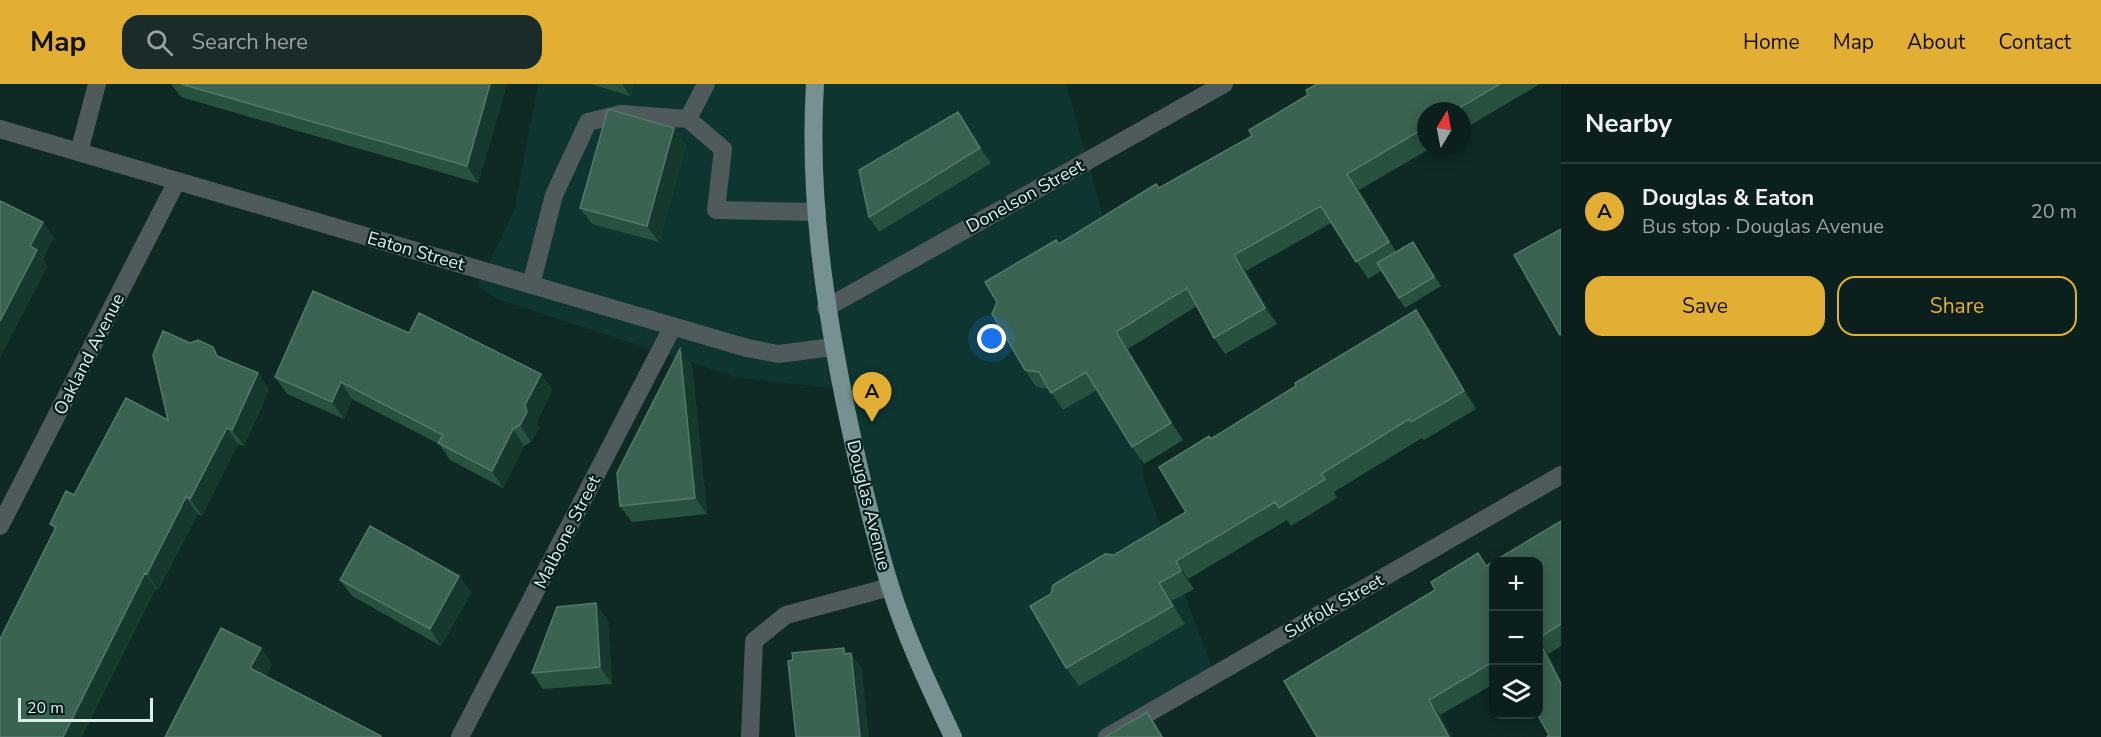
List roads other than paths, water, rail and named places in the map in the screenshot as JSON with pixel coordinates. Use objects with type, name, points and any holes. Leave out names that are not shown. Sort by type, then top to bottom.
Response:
[{"type":"main road","name":"Douglas Avenue","points":[[815,84],[817,212],[826,308],[833,347],[864,492],[890,587],[923,672],[953,737]]},
{"type":"street","points":[[79,152],[97,84]]},
{"type":"street","points":[[688,119],[706,84]]},
{"type":"street","name":"Donelson Street","points":[[826,308],[1224,84]]},
{"type":"street","points":[[531,285],[554,195],[588,122],[621,114],[688,119],[723,148],[716,210],[817,212]]},
{"type":"street","name":"Eaton Street","points":[[0,129],[531,285],[778,354],[833,347]]},
{"type":"street","name":"Oakland Avenue","points":[[0,526],[177,181]]},
{"type":"street","name":"Malbone Street","points":[[460,737],[673,326]]},
{"type":"street","name":"Suffolk Street","points":[[1107,737],[1561,475]]},
{"type":"street","points":[[750,737],[754,641],[786,615],[890,587]]},
{"type":"place","name":"Douglas & Eaton","points":[[872,422]]}]
